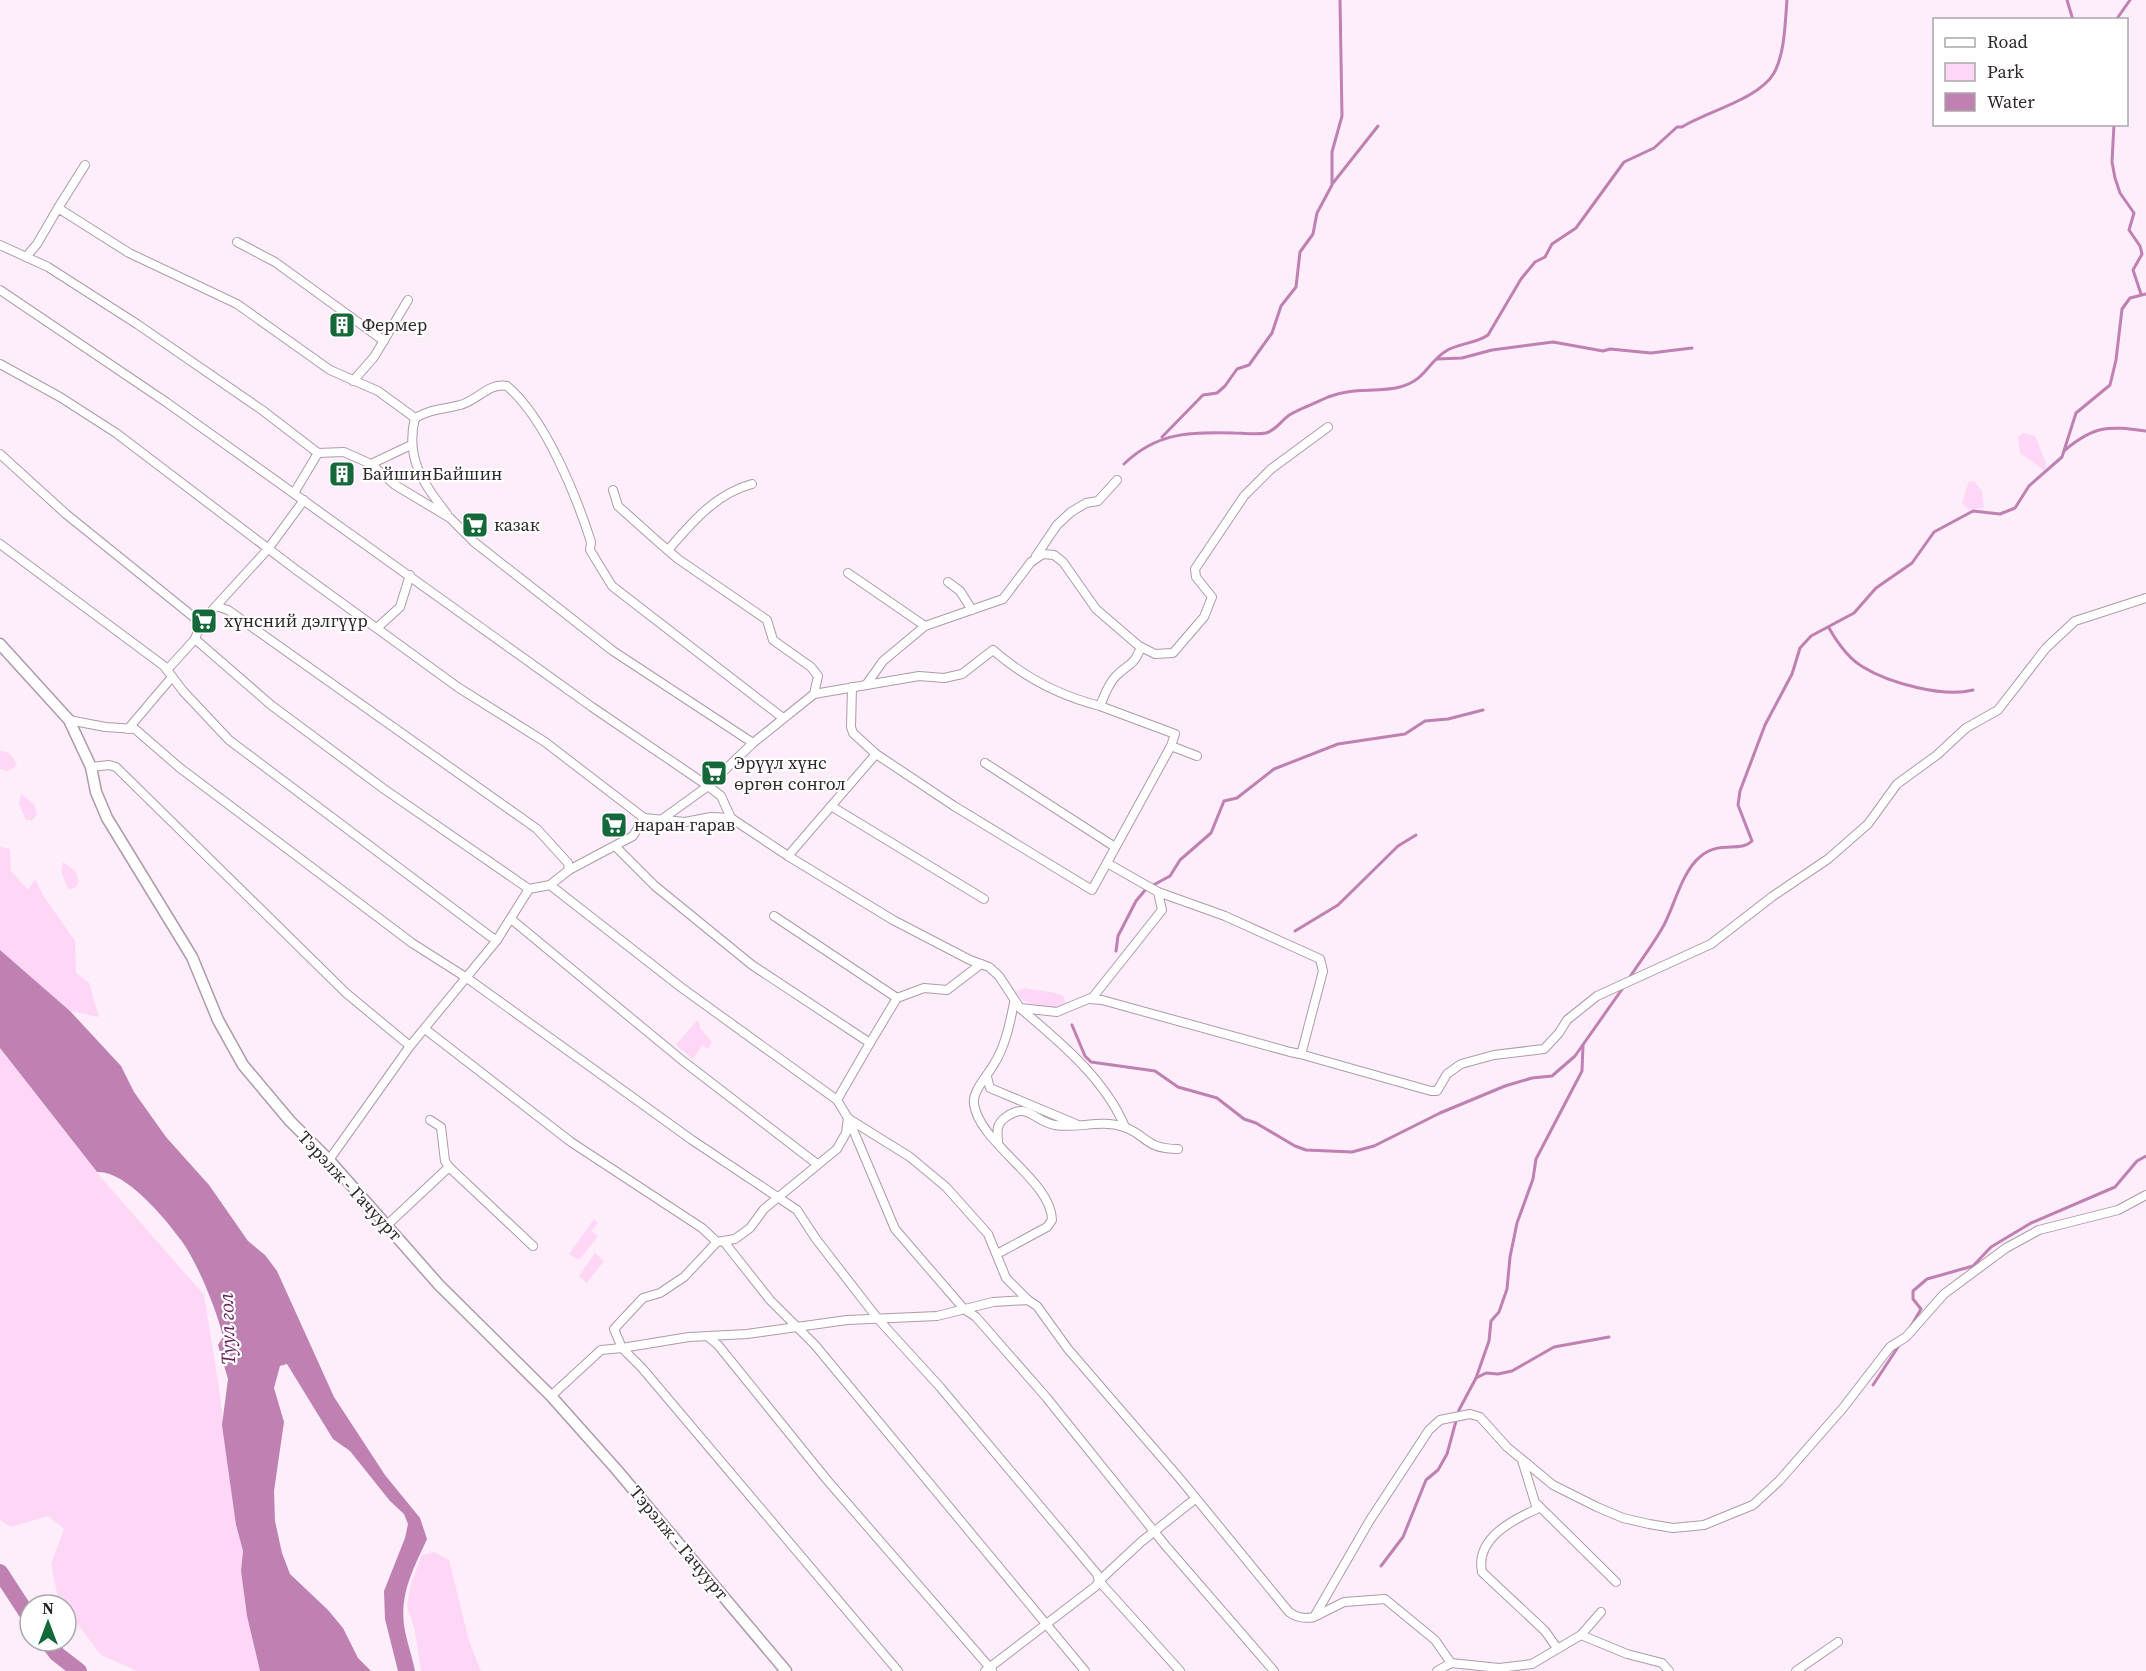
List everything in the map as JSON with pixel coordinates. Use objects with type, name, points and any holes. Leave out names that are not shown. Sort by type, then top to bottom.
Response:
[{"type":"main road","name":"Тэрэлж - Гачуурт","points":[[0,644],[69,720],[91,766],[96,792],[107,818],[192,957],[234,1050],[290,1121],[329,1160],[439,1285],[550,1396],[632,1486],[786,1671]]},
{"type":"street","points":[[26,257],[37,244],[85,165]]},
{"type":"street","points":[[58,207],[129,253],[237,304],[330,370],[378,391],[415,418]]},
{"type":"street","points":[[237,242],[275,262],[384,341]]},
{"type":"street","points":[[0,245],[48,267],[148,331],[262,410],[318,453],[344,452],[371,464],[394,484],[450,518]]},
{"type":"street","points":[[0,290],[166,402],[592,707],[708,786],[721,796],[731,818]]},
{"type":"street","points":[[353,381],[384,341],[408,300]]},
{"type":"street","points":[[0,364],[116,433],[268,549],[459,688],[544,741],[644,818],[685,822],[711,817],[731,818],[893,920],[981,964],[999,976],[1017,1005],[1067,1049],[1098,1084],[1125,1127],[1147,1143],[1178,1149]]},
{"type":"street","points":[[415,418],[434,408],[462,405],[496,386],[507,386],[518,397],[546,438],[569,479],[591,542],[590,550],[612,586],[783,718]]},
{"type":"street","points":[[415,418],[411,445],[417,472],[450,518],[474,542],[613,651],[753,743]]},
{"type":"street","points":[[1031,562],[1043,554],[1054,555],[1063,562],[1096,609],[1141,647],[1155,654],[1173,653],[1204,617],[1212,597],[1196,577],[1195,569],[1244,496],[1271,469],[1328,427]]},
{"type":"street","points":[[371,464],[411,445]]},
{"type":"street","points":[[294,493],[318,453]]},
{"type":"street","points":[[0,454],[66,514],[201,623]]},
{"type":"street","points":[[866,685],[884,661],[925,626],[1003,599],[1057,525],[1071,512],[1086,503],[1098,501],[1117,480]]},
{"type":"street","points":[[669,549],[705,510],[738,487],[752,484]]},
{"type":"street","points":[[614,490],[618,506],[678,559],[767,620],[772,640],[812,666],[818,676],[814,694]]},
{"type":"street","points":[[128,729],[195,639],[201,623],[268,549],[304,500]]},
{"type":"street","points":[[0,544],[170,674],[229,740],[497,940]]},
{"type":"street","points":[[848,573],[925,626]]},
{"type":"street","points":[[377,628],[400,606],[410,575]]},
{"type":"street","points":[[948,582],[960,591],[972,610]]},
{"type":"street","points":[[1089,999],[1102,1000],[1437,1091],[1447,1074],[1461,1064],[1494,1054],[1544,1049],[1559,1033],[1567,1020],[1597,996],[1711,944],[1828,859],[1868,824],[1897,784],[1937,755],[1966,728],[1998,710],[2046,648],[2075,621],[2146,598]]},
{"type":"street","points":[[216,606],[228,610],[330,685],[537,829],[568,863],[569,870]]},
{"type":"street","points":[[195,639],[271,705],[384,789],[529,889],[550,885],[569,870],[616,847],[633,836],[644,818]]},
{"type":"street","points":[[1100,706],[1111,682],[1117,675],[1132,666],[1141,647]]},
{"type":"street","points":[[661,820],[708,786],[753,743],[814,694],[852,687],[919,676],[944,678],[962,674],[993,650],[1034,682],[1078,701],[1100,706],[1175,734],[1171,746],[1092,890],[954,806],[876,754],[853,733],[851,727],[852,687]]},
{"type":"street","points":[[69,720],[135,729],[180,768],[412,943],[467,978],[682,1133],[781,1197],[797,1210],[816,1239],[878,1319],[1017,1478],[1097,1574],[1099,1581],[1180,1671]]},
{"type":"street","points":[[1171,746],[1197,756]]},
{"type":"street","points":[[788,856],[876,754]]},
{"type":"street","points":[[986,764],[1115,847]]},
{"type":"street","points":[[91,766],[116,767],[178,832],[194,841],[346,993],[410,1046]]},
{"type":"street","points":[[831,806],[984,899]]},
{"type":"street","points":[[616,847],[655,886],[752,965],[870,1043]]},
{"type":"street","points":[[1107,863],[1158,892],[1225,916],[1320,959],[1323,971],[1299,1054]]},
{"type":"street","points":[[550,885],[682,988],[837,1100],[848,1118],[895,1229],[964,1309],[976,1317],[1046,1397],[1155,1532],[1274,1671]]},
{"type":"street","points":[[329,1160],[410,1046],[497,940],[529,889]]},
{"type":"street","points":[[1017,1005],[1057,1012],[1089,999],[1106,983],[1162,910],[1158,892]]},
{"type":"street","points":[[774,916],[897,998]]},
{"type":"street","points":[[511,919],[683,1061],[817,1164]]},
{"type":"street","points":[[837,1100],[897,998],[924,988],[947,990],[981,964]]},
{"type":"street","points":[[997,1254],[1047,1227],[1053,1220],[1048,1202],[986,1129],[974,1103],[975,1093],[998,1057],[1017,1005]]},
{"type":"street","points":[[425,1029],[571,1142],[702,1228],[721,1243],[776,1308],[790,1322],[800,1327],[1085,1671]]},
{"type":"street","points":[[987,1077],[990,1088],[1078,1124]]},
{"type":"street","points":[[998,1142],[997,1128],[1001,1121],[1014,1111],[1022,1110],[1049,1124],[1062,1127],[1078,1124],[1108,1124],[1125,1127]]},
{"type":"street","points":[[848,1118],[846,1133],[837,1149],[764,1209],[750,1228],[721,1243],[684,1277],[660,1293],[643,1298],[614,1329],[622,1348],[642,1368],[898,1671]]},
{"type":"street","points":[[848,1118],[910,1157],[946,1187],[988,1234],[1006,1278],[1037,1306],[1068,1349],[1289,1612],[1301,1618],[1314,1617],[1344,1602],[1385,1599],[1435,1640],[1451,1663]]},
{"type":"street","points":[[430,1120],[441,1127],[445,1161],[449,1167],[533,1246]]},
{"type":"street","points":[[386,1226],[449,1167]]},
{"type":"street","points":[[1314,1617],[1370,1520],[1429,1430],[1440,1420],[1470,1414],[1480,1417],[1522,1460],[1553,1485],[1623,1518],[1673,1528],[1704,1525],[1753,1505],[1779,1481],[1843,1408],[1890,1347],[1906,1337],[1944,1294],[2006,1248],[2039,1230],[2118,1210],[2146,1194]]},
{"type":"street","points":[[550,1396],[601,1350],[706,1336],[878,1319],[937,1316],[993,1302],[1028,1300]]},
{"type":"street","points":[[706,1336],[718,1345],[827,1480],[990,1670],[1049,1625],[1195,1499]]},
{"type":"street","points":[[1522,1460],[1529,1490],[1538,1505],[1616,1582]]},
{"type":"street","points":[[1538,1505],[1537,1509],[1509,1523],[1490,1539],[1481,1566],[1482,1572],[1545,1632],[1557,1648]]},
{"type":"street","points":[[1437,1671],[1451,1663],[1499,1668],[1532,1664],[1581,1635],[1601,1612]]},
{"type":"street","points":[[1581,1635],[1627,1654],[1662,1663],[1669,1671]]},
{"type":"street","points":[[1796,1671],[1838,1642]]},
{"type":"green space","points":[[2023,433],[2035,436],[2046,463],[2045,471],[2020,453],[2018,437]]},
{"type":"green space","points":[[1969,481],[1974,481],[1982,491],[1984,508],[1969,510],[1962,503]]},
{"type":"green space","points":[[0,751],[9,753],[17,766],[7,771],[0,769]]},
{"type":"green space","points":[[21,794],[34,804],[37,814],[33,820],[26,820],[19,804]]},
{"type":"green space","points":[[0,847],[10,849],[11,871],[28,890],[35,879],[44,897],[75,941],[76,973],[89,983],[99,1017],[70,1011],[0,950]]},
{"type":"green space","points":[[63,862],[76,872],[79,882],[75,888],[68,889],[61,872]]},
{"type":"green space","points":[[1025,988],[1063,996],[1066,1004],[1059,1010],[1029,1003],[1016,991]]},
{"type":"green space","points":[[697,1020],[699,1027],[712,1042],[708,1049],[702,1045],[693,1059],[676,1045]]},
{"type":"green space","points":[[0,1048],[97,1173],[204,1295],[219,1388],[236,1525],[243,1551],[241,1571],[247,1616],[260,1671],[137,1671],[101,1655],[78,1625],[78,1593],[57,1593],[51,1564],[64,1529],[48,1516],[11,1527],[0,1520]]},
{"type":"green space","points":[[594,1219],[598,1223],[591,1231],[598,1236],[579,1260],[569,1254]]},
{"type":"green space","points":[[595,1253],[604,1261],[587,1283],[579,1276]]},
{"type":"green space","points":[[434,1552],[449,1560],[469,1641],[481,1671],[421,1671],[415,1631],[407,1606],[411,1584],[422,1555]]},
{"type":"water","name":"Туул гол","points":[[0,950],[70,1011],[121,1066],[134,1092],[166,1137],[209,1185],[248,1241],[265,1255],[277,1271],[334,1397],[385,1475],[420,1518],[427,1539],[409,1580],[403,1613],[415,1671],[398,1671],[385,1619],[384,1591],[405,1538],[408,1524],[404,1514],[390,1501],[350,1451],[333,1439],[287,1364],[280,1366],[274,1388],[284,1422],[274,1491],[275,1521],[282,1553],[290,1574],[328,1610],[343,1628],[358,1658],[371,1671],[260,1671],[247,1616],[241,1571],[243,1551],[236,1525],[222,1425],[228,1379],[218,1345],[223,1337],[216,1314],[206,1287],[187,1249],[174,1231],[155,1208],[132,1187],[108,1173],[97,1172],[0,1048]]},
{"type":"waterway","points":[[1162,437],[1203,395],[1217,393],[1237,369],[1249,365],[1272,333],[1281,306],[1296,287],[1300,252],[1313,234],[1317,213],[1332,185],[1332,152],[1342,116],[1340,0]]},
{"type":"waterway","points":[[1124,464],[1136,453],[1175,436],[1203,433],[1266,433],[1291,414],[1328,397],[1346,392],[1391,389],[1409,384],[1421,376],[1446,351],[1488,335],[1521,279],[1535,262],[1545,257],[1552,244],[1576,228],[1624,162],[1654,148],[1677,127],[1682,127],[1732,104],[1767,82],[1778,65],[1784,38],[1787,0]]},
{"type":"waterway","points":[[2067,0],[2072,18]]},
{"type":"waterway","points":[[2117,18],[2130,0]]},
{"type":"waterway","points":[[1333,183],[1378,126]]},
{"type":"waterway","points":[[2114,126],[2112,162],[2120,193],[2134,213],[2129,230],[2140,246],[2142,254],[2133,270],[2141,294]]},
{"type":"waterway","points":[[1628,980],[1664,925],[1694,862],[1708,851],[1722,847],[1742,846],[1752,841],[1738,805],[1740,791],[1765,725],[1792,674],[1800,648],[1811,636],[1854,613],[1876,588],[1912,563],[1934,532],[1973,511],[2000,514],[2015,508],[2029,486],[2062,457],[2076,413],[2110,385],[2116,360],[2122,309],[2130,298],[2146,294]]},
{"type":"waterway","points":[[1437,359],[1462,358],[1492,350],[1553,342],[1603,351],[1610,349],[1651,353],[1692,348]]},
{"type":"waterway","points":[[2065,450],[2085,436],[2102,429],[2122,428],[2146,431]]},
{"type":"waterway","points":[[1829,628],[1848,655],[1874,673],[1917,688],[1947,692],[1973,690]]},
{"type":"waterway","points":[[1116,951],[1118,936],[1136,901],[1146,889],[1170,876],[1180,860],[1211,833],[1224,801],[1237,798],[1274,769],[1338,744],[1405,734],[1425,721],[1448,719],[1483,710]]},
{"type":"waterway","points":[[1295,931],[1338,905],[1398,846],[1416,835]]},
{"type":"waterway","points":[[1072,1025],[1085,1056],[1091,1062],[1155,1071],[1178,1087],[1217,1098],[1244,1119],[1306,1150],[1352,1152],[1374,1146],[1440,1113],[1505,1086],[1532,1078],[1552,1076],[1575,1056],[1625,985]]},
{"type":"waterway","points":[[1381,1566],[1403,1537],[1426,1480],[1438,1470],[1447,1454],[1459,1410],[1476,1378],[1489,1341],[1491,1321],[1499,1312],[1507,1289],[1510,1257],[1517,1223],[1533,1179],[1536,1159],[1582,1071],[1583,1045]]},
{"type":"waterway","points":[[1910,1328],[1921,1309],[1913,1299],[1913,1291],[1927,1279],[1973,1266],[1991,1247],[2031,1223],[2115,1187],[2137,1161],[2146,1156]]},
{"type":"waterway","points":[[1476,1378],[1486,1373],[1498,1374],[1512,1371],[1554,1347],[1609,1337]]},
{"type":"waterway","points":[[1873,1385],[1900,1344]]},
{"type":"waterway","points":[[0,1572],[18,1600]]},
{"type":"waterway","points":[[56,1653],[79,1671]]},
{"type":"place","name":"Фермер","points":[[342,325]]},
{"type":"place","name":"БайшинБайшин","points":[[342,474]]},
{"type":"place","name":"казак","points":[[475,525]]},
{"type":"place","name":"хүнсний дэлгүүр","points":[[204,621]]},
{"type":"place","name":"Эрүүл хүнс өргөн сонгол","points":[[714,773]]},
{"type":"place","name":"наран гарав","points":[[614,825]]}]
